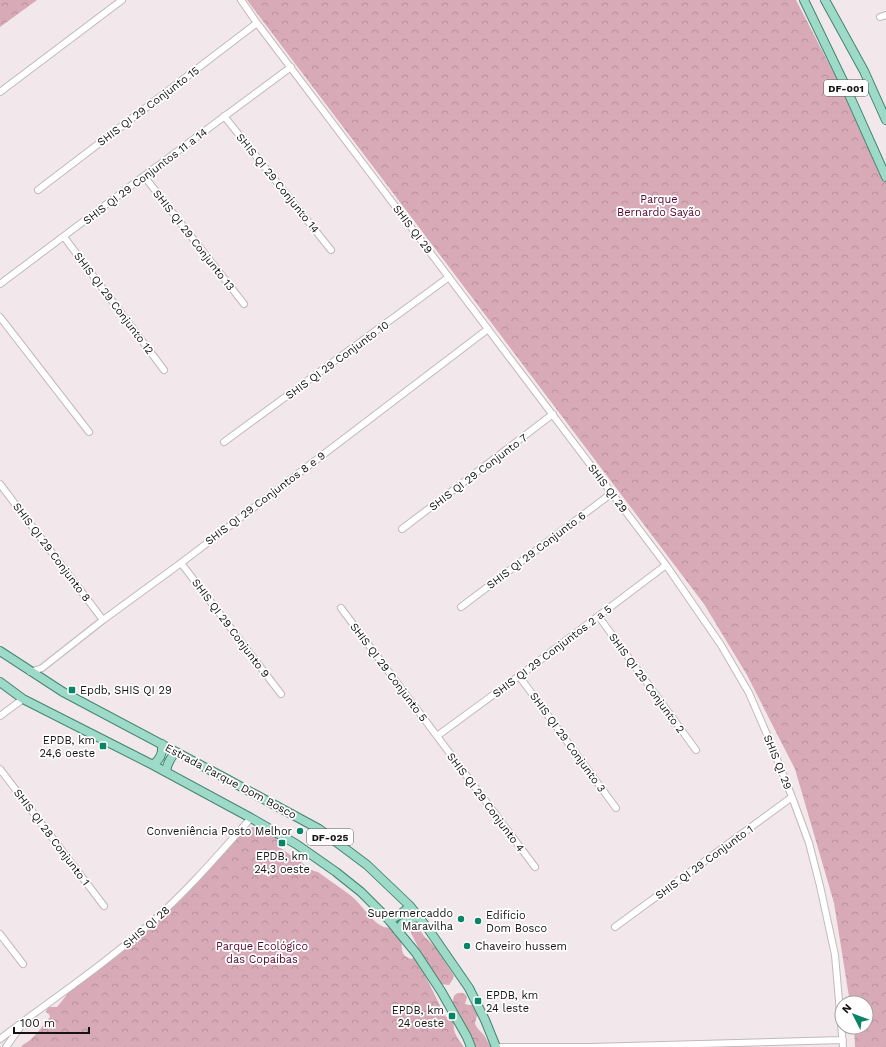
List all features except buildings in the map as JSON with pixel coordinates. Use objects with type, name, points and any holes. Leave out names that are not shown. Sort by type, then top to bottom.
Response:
[{"type":"main road","name":"DF-001","points":[[805,0],[886,177]]},
{"type":"main road","points":[[819,0],[833,15]]},
{"type":"main road","name":"DF-001","points":[[825,0],[864,71],[886,120]]},
{"type":"main road","name":"Estrada Parque Dom Bosco","points":[[0,651],[30,672],[63,692],[319,829],[366,865],[419,916],[469,988],[485,1020],[496,1047]]},
{"type":"main road","name":"Estrada Parque Dom Bosco","points":[[0,682],[23,699],[153,765],[251,818],[296,844],[336,872],[361,892],[389,920],[416,954],[441,991],[467,1036],[471,1047]]},
{"type":"main road","points":[[153,765],[159,760],[162,754],[162,744]]},
{"type":"main road","points":[[166,772],[166,765],[169,759],[176,752]]},
{"type":"main road","points":[[389,920],[403,913],[410,906]]},
{"type":"main road","points":[[398,931],[400,926],[406,920],[419,916]]},
{"type":"street","points":[[0,92],[122,0]]},
{"type":"street","name":"SHIS QI 29","points":[[241,0],[666,565],[721,645],[749,693],[771,744],[809,843],[835,955],[843,1044]]},
{"type":"street","name":"SHIS QI 29 Conjunto 15","points":[[38,190],[257,23]]},
{"type":"street","name":"SHIS QI 29 Conjuntos 11 a 14","points":[[0,284],[291,67]]},
{"type":"street","name":"SHIS QI 29 Conjunto 14","points":[[224,116],[331,250]]},
{"type":"street","name":"SHIS QI 29 Conjunto 13","points":[[144,176],[244,304]]},
{"type":"street","name":"SHIS QI 29 Conjunto 12","points":[[64,237],[164,370]]},
{"type":"street","name":"SHIS QI 29 Conjunto 10","points":[[224,442],[449,277]]},
{"type":"street","points":[[0,317],[89,432]]},
{"type":"street","name":"SHIS QI 29 Conjuntos 8 e 9","points":[[30,672],[42,668],[103,620],[181,563],[488,329]]},
{"type":"street","name":"SHIS QI 29 Conjunto 7","points":[[402,529],[553,414]]},
{"type":"street","name":"SHIS QI 29 Conjunto 8","points":[[0,484],[103,620]]},
{"type":"street","name":"SHIS QI 29 Conjunto 6","points":[[461,607],[612,493]]},
{"type":"street","name":"SHIS QI 29 Conjunto 9","points":[[181,563],[281,694]]},
{"type":"street","name":"SHIS QI 29 Conjuntos 2 a 5","points":[[437,736],[666,565]]},
{"type":"street","name":"SHIS QI 29 Conjunto 5","points":[[341,608],[437,736]]},
{"type":"street","name":"SHIS QI 29 Conjunto 2","points":[[599,616],[696,750]]},
{"type":"street","points":[[40,678],[42,668]]},
{"type":"street","name":"SHIS QI 29 Conjunto 3","points":[[519,676],[616,808]]},
{"type":"street","points":[[0,716],[23,699]]},
{"type":"street","name":"SHIS QI 29 Conjunto 4","points":[[437,736],[535,867]]},
{"type":"street","name":"SHIS QI 28 Conjunto 1","points":[[0,769],[104,906]]},
{"type":"street","name":"SHIS QI 29 Conjunto 1","points":[[615,927],[792,797]]},
{"type":"street","name":"SHIS QI 28","points":[[0,1039],[107,960],[153,922],[204,871],[251,818]]},
{"type":"street","points":[[0,934],[23,964]]},
{"type":"street","name":"SHIS QI 28","points":[[6,1047],[26,1020]]},
{"type":"street","points":[[496,1047],[843,1044]]},
{"type":"green space","points":[[0,0],[37,0],[0,27]]},
{"type":"green space","name":"Parque Bernardo Sayão","points":[[247,0],[796,0],[881,165],[886,178],[886,1047],[855,1047],[854,1035],[874,1035],[874,995],[849,995],[834,903],[795,769],[747,675],[704,604]]},
{"type":"green space","name":"Parque Ecológico das Copaíbas","points":[[254,827],[281,841],[279,847],[293,857],[294,856],[300,859],[308,867],[318,872],[350,895],[380,925],[396,929],[401,940],[402,950],[405,956],[411,959],[418,955],[420,951],[408,927],[415,926],[420,930],[435,947],[454,976],[449,985],[440,984],[425,969],[424,973],[445,1016],[448,1018],[449,1016],[454,996],[459,993],[465,994],[467,997],[465,1004],[473,1005],[478,1011],[475,1023],[476,1026],[484,1035],[491,1047],[472,1047],[457,1022],[454,1023],[454,1030],[456,1036],[464,1047],[21,1047],[32,1038],[50,1017],[46,1012],[49,1007],[57,1007],[70,991],[138,935],[145,933],[149,927],[245,829]]},
{"type":"place","name":"Epdb, SHIS QI 29","points":[[72,690]]},
{"type":"place","name":"EPDB, km 24,6 oeste","points":[[103,746]]},
{"type":"place","name":"Conveniência Posto Melhor","points":[[300,831]]},
{"type":"place","name":"EPDB, km 24,3 oeste","points":[[282,843]]},
{"type":"place","name":"Supermercaddo Maravilha","points":[[461,919]]},
{"type":"place","name":"Edifício Dom Bosco","points":[[478,921]]},
{"type":"place","name":"Chaveiro hussem","points":[[467,946]]},
{"type":"place","name":"EPDB, km 24 leste","points":[[478,1001]]},
{"type":"place","name":"EPDB, km 24 oeste","points":[[452,1016]]}]
